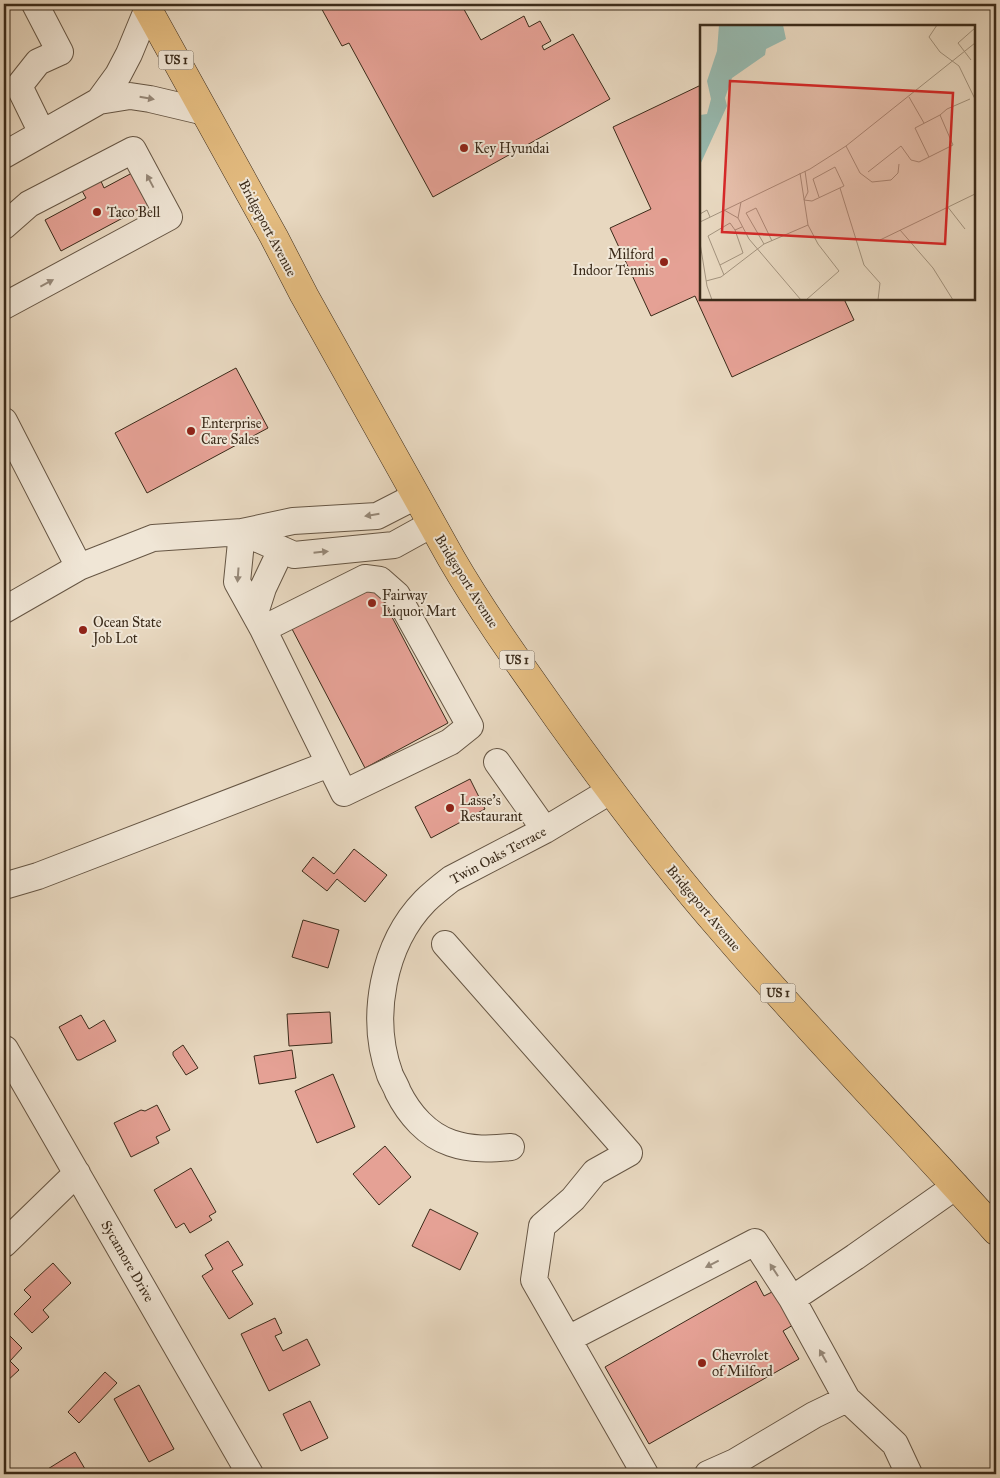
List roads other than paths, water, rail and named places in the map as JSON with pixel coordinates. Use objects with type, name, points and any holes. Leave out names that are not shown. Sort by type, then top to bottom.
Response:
[{"type":"main road","name":"Bridgeport Avenue","points":[[146,6],[468,588],[538,690],[652,846],[723,931],[996,1231]]},
{"type":"street","points":[[35,4],[60,52],[38,62],[11,91],[42,133]]},
{"type":"street","points":[[99,101],[118,76],[129,54],[146,6]]},
{"type":"street","points":[[4,155],[99,101],[130,96],[150,98],[204,112]]},
{"type":"street","points":[[4,226],[29,204],[133,150],[169,217],[4,306]]},
{"type":"street","points":[[4,421],[79,567]]},
{"type":"street","points":[[4,610],[79,567],[153,538],[242,532],[293,521],[377,516],[416,496]]},
{"type":"street","points":[[242,532],[294,555],[394,545],[432,524]]},
{"type":"street","points":[[242,532],[237,582],[259,621],[344,793],[450,742],[470,726],[397,596],[380,580],[365,578],[259,621]]},
{"type":"street","points":[[259,621],[263,588],[281,550]]},
{"type":"street","points":[[497,762],[545,830]]},
{"type":"street","points":[[4,886],[38,876],[329,764]]},
{"type":"street","name":"Twin Oaks Terrace","points":[[511,1147],[476,1148],[450,1143],[422,1126],[403,1101],[390,1074],[381,1029],[381,1006],[386,974],[392,953],[405,928],[424,901],[451,879],[545,830],[610,791]]},
{"type":"street","points":[[445,944],[629,1154],[595,1172],[573,1199],[542,1226],[534,1280],[645,1474]]},
{"type":"street","name":"Sycamore Drive","points":[[4,1048],[78,1173],[250,1474]]},
{"type":"street","points":[[4,1244],[78,1173]]},
{"type":"street","points":[[792,1299],[856,1257],[956,1186]]},
{"type":"street","points":[[568,1339],[755,1242],[792,1299],[847,1399],[895,1444],[909,1474]]},
{"type":"street","points":[[708,1474],[735,1462],[814,1415],[847,1399]]},
{"type":"place","name":"Key Hyundai","points":[[464,148]]},
{"type":"place","name":"Taco Bell","points":[[97,212]]},
{"type":"place","name":"Milford Indoor Tennis","points":[[664,262]]},
{"type":"place","name":"Enterprise Care Sales","points":[[191,431]]},
{"type":"place","name":"Fairway Liquor Mart","points":[[372,603]]},
{"type":"place","name":"Ocean State Job Lot","points":[[83,630]]},
{"type":"place","name":"Lasse's Restaurant","points":[[450,808]]},
{"type":"place","name":"Chevrolet of Milford","points":[[702,1363]]}]
